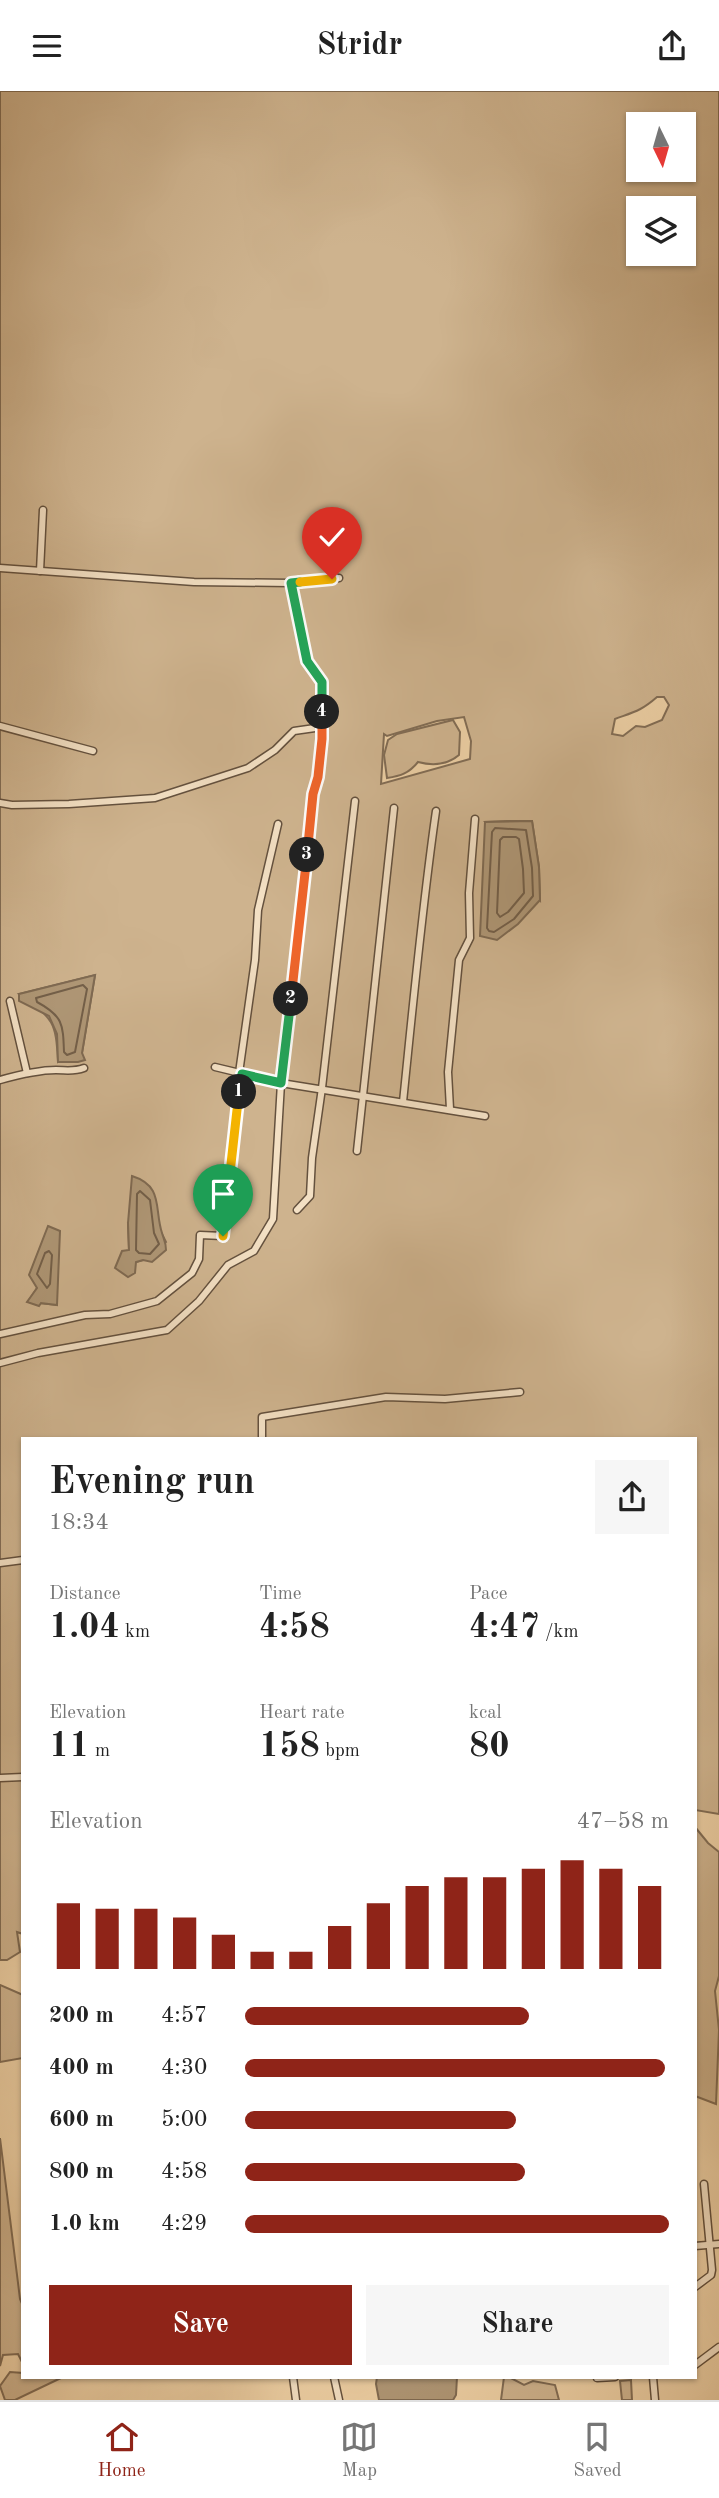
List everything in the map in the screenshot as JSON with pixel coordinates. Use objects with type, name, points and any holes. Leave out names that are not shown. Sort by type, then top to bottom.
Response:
[{"type":"street","points":[[40,571],[43,510]]},
{"type":"street","points":[[0,568],[194,582],[291,583],[339,578]]},
{"type":"street","points":[[0,1363],[38,1353],[167,1330],[199,1301],[228,1265],[254,1251],[273,1219],[281,1083],[322,727],[322,682],[307,661],[291,583]]},
{"type":"street","points":[[0,726],[93,751]]},
{"type":"street","points":[[0,803],[69,804],[155,798],[248,768],[275,750],[294,731],[322,727]]},
{"type":"street","points":[[298,1210],[310,1196],[312,1158],[355,801]]},
{"type":"street","points":[[357,1151],[394,808]]},
{"type":"street","points":[[403,1102],[417,948],[436,811]]},
{"type":"street","points":[[450,1109],[448,1072],[459,960],[470,938],[469,893],[475,819]]},
{"type":"street","points":[[0,1334],[85,1315],[110,1314],[157,1301],[192,1273],[199,1259],[200,1235],[223,1236],[255,960],[258,909],[278,824]]},
{"type":"street","points":[[10,1001],[27,1073]]},
{"type":"street","points":[[215,1067],[281,1083],[485,1116]]},
{"type":"street","points":[[0,1080],[27,1073],[75,1071],[84,1068]]},
{"type":"street","points":[[262,1437],[262,1417],[291,1411],[386,1397],[445,1399],[520,1392]]},
{"type":"street","points":[[0,1563],[21,1560]]},
{"type":"street","points":[[0,1778],[21,1777]]},
{"type":"street","points":[[697,2286],[711,2275],[704,2184]]},
{"type":"street","points":[[697,2246],[719,2244]]},
{"type":"street","points":[[697,2364],[719,2347]]},
{"type":"street","points":[[293,2379],[296,2400]]},
{"type":"street","points":[[334,2379],[339,2400]]},
{"type":"street","points":[[653,2379],[655,2400]]},
{"type":"shaded area","points":[[0,91],[719,91],[719,1814],[697,1810],[697,1437],[21,1437],[21,1933],[17,1932],[20,1952],[7,1960],[0,1960]],"holes":[[[657,697],[664,697],[669,705],[662,720],[645,727],[636,726],[623,736],[612,734],[615,719],[637,711]],[[464,717],[471,741],[470,759],[381,784],[384,734],[387,736],[437,721]],[[532,821],[539,867],[540,900],[485,822]],[[95,975],[82,1053],[58,1062],[54,1029],[46,1015],[19,994]],[[128,1223],[161,1232],[166,1242],[143,1260],[136,1262],[129,1251]],[[49,1226],[57,1295],[57,1305],[28,1302],[37,1288],[35,1261]]]},
{"type":"shaded area","points":[[453,720],[460,732],[459,755],[440,764],[418,762],[404,773],[387,778],[384,755],[388,740],[397,734]]},
{"type":"shaded area","points":[[697,1829],[719,1852],[719,1976],[715,1991],[719,2030],[716,2104],[697,2097]]},
{"type":"shaded area","points":[[0,1985],[21,1994],[21,2058],[0,2062]]},
{"type":"shaded area","points":[[0,2138],[21,2301],[21,2360],[18,2354],[3,2355],[0,2366]]},
{"type":"shaded area","points":[[10,2372],[21,2373],[21,2379],[59,2379],[15,2400],[5,2400],[0,2386]]},
{"type":"shaded area","points":[[504,2379],[513,2379],[524,2385],[533,2381],[555,2385],[559,2400],[501,2400]]},
{"type":"shaded area","points":[[631,2380],[632,2400],[622,2400],[620,2381]]},
{"type":"water","points":[[532,821],[539,867],[540,900],[518,924],[497,940],[480,936],[485,822]]},
{"type":"water","points":[[95,975],[82,1053],[85,1060],[58,1062],[57,1034],[49,1016],[19,1001],[19,994]]},
{"type":"water","points":[[132,1176],[142,1180],[153,1192],[166,1250],[152,1262],[136,1262],[135,1273],[128,1277],[115,1268],[122,1251],[129,1250]]},
{"type":"water","points":[[48,1226],[60,1231],[57,1305],[41,1303],[39,1306],[27,1302],[37,1288],[29,1275]]},
{"type":"water","points":[[377,2379],[457,2379],[453,2400],[379,2400]]},
{"type":"route","points":[[223,1236],[242,1074],[281,1083],[313,794],[318,777],[322,739],[322,682],[307,661],[291,583],[332,579]]}]
